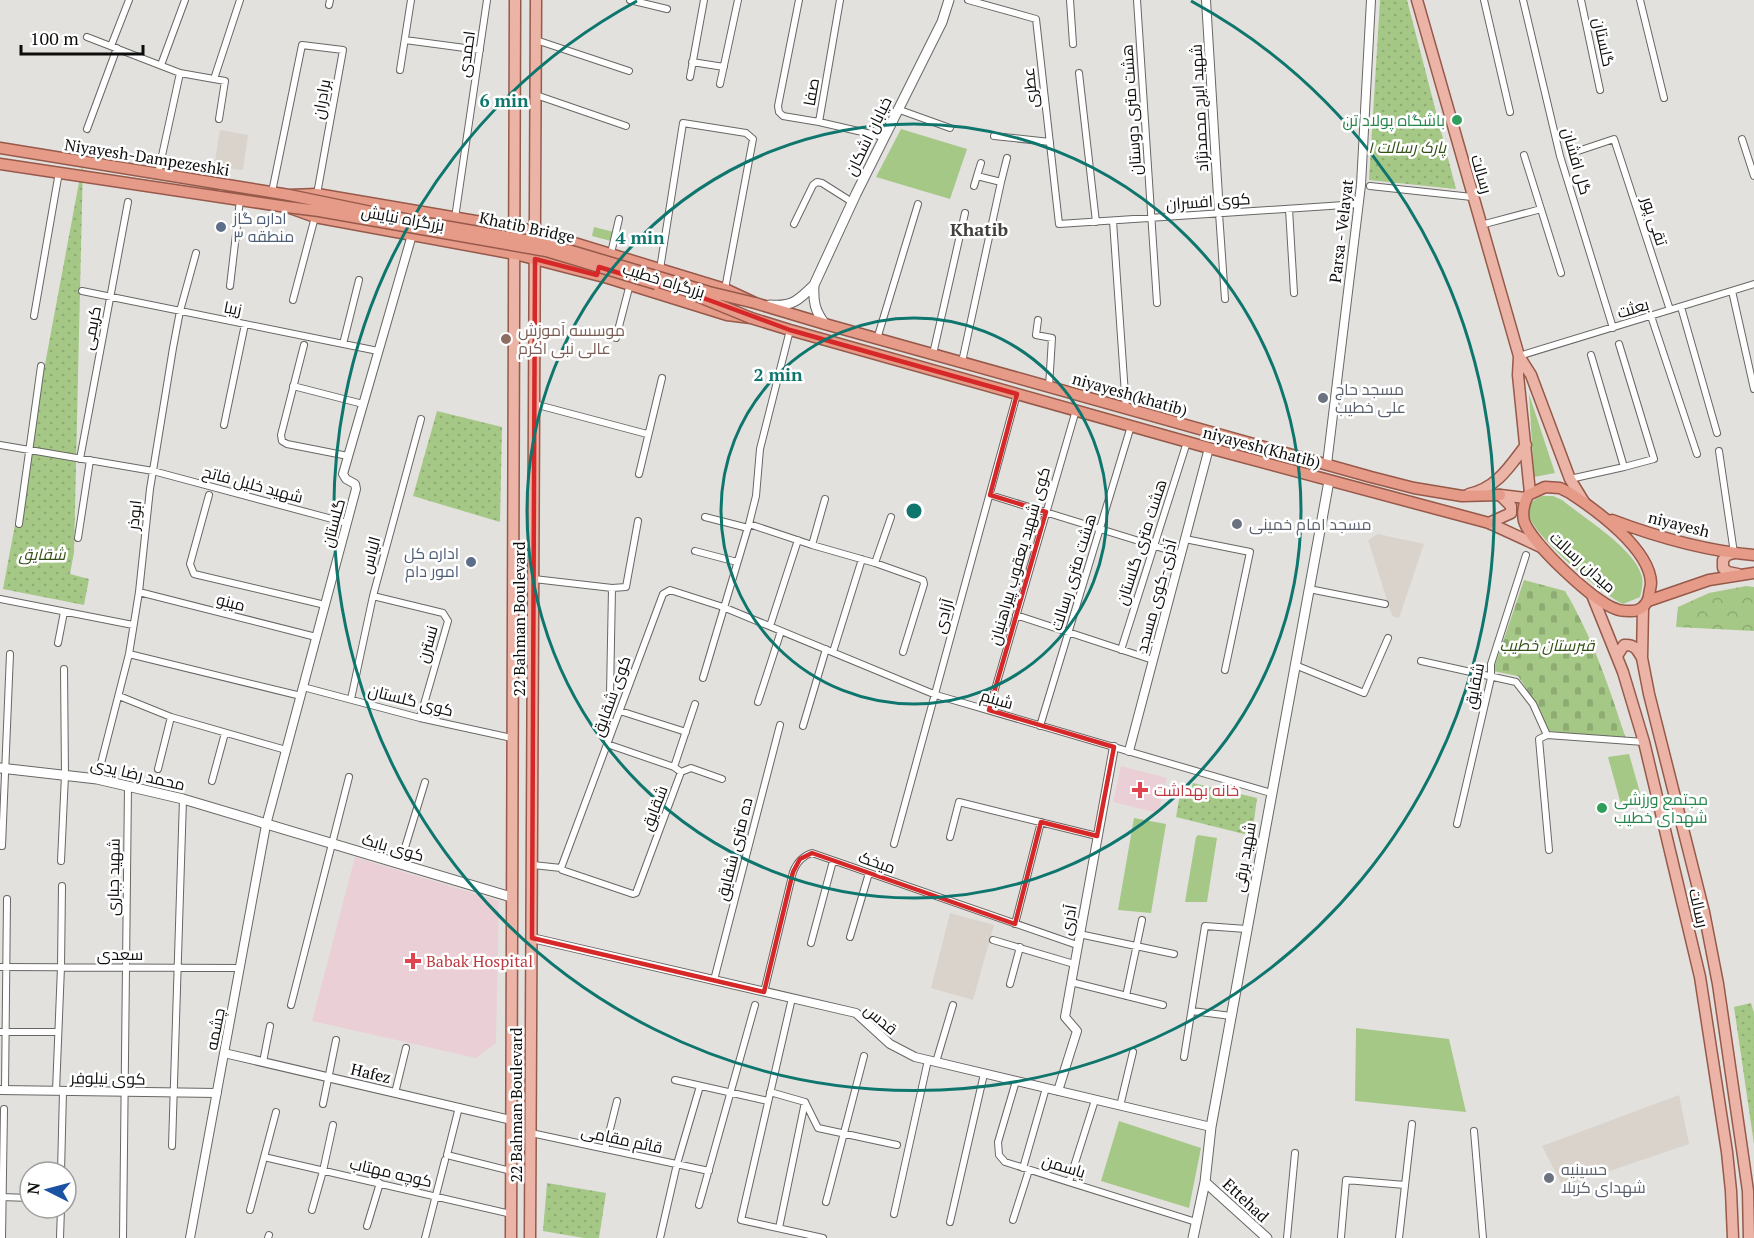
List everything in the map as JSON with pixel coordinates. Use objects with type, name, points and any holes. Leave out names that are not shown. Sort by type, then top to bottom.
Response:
[{"type":"highway","name":"Niyayesh-Dampezeshki","points":[[0,148],[289,195]]},
{"type":"highway","name":"Niyayesh-Dampezeshki","points":[[0,164],[287,207]]},
{"type":"highway","name":"بزرگراه نیایش","points":[[289,195],[317,194],[535,231]]},
{"type":"highway","name":"Khatib Bridge","points":[[289,195],[415,221],[548,244],[709,292],[755,303]]},
{"type":"highway","name":"بزرگراه نیایش","points":[[287,207],[315,217],[535,259]]},
{"type":"highway","name":"Khatib Bridge","points":[[287,207],[546,252],[706,298],[751,318]]},
{"type":"highway","points":[[452,242],[455,218]]},
{"type":"highway","name":"بزرگراه خطیب","points":[[535,231],[725,289],[755,303]]},
{"type":"highway","points":[[586,272],[594,268],[597,260],[592,247]]},
{"type":"highway","points":[[608,278],[599,267],[601,260],[613,254]]},
{"type":"highway","name":"بزرگراه خطیب","points":[[535,259],[630,284],[727,315],[751,318]]},
{"type":"highway","name":"niyayesh(khatib)","points":[[755,303],[1414,488],[1462,496],[1500,495]]},
{"type":"highway","name":"niyayesh(Khatib)","points":[[751,318],[1187,442],[1489,523]]},
{"type":"highway","points":[[1528,496],[1537,489],[1560,488],[1584,502],[1622,532],[1643,559],[1651,581],[1646,604]]},
{"type":"highway","name":"میدان رسالت","points":[[1528,496],[1523,510],[1527,528],[1541,548],[1592,595],[1615,609],[1633,612],[1646,604]]},
{"type":"highway","name":"niyayesh","points":[[1599,515],[1655,535],[1734,553],[1754,555]]},
{"type":"highway","points":[[1646,604],[1709,580],[1754,573]]},
{"type":"main road","name":"22 Bahman Boulevard","points":[[511,1238],[515,0]]},
{"type":"main road","name":"22 Bahman Boulevard","points":[[530,1238],[536,0]]},
{"type":"main road","name":"خیابان اشکان","points":[[814,285],[897,109],[942,22],[949,0]]},
{"type":"main road","name":"رسالت","points":[[1418,0],[1472,197],[1519,356],[1531,375],[1569,479],[1584,502]]},
{"type":"main road","points":[[755,303],[782,306],[799,300],[814,285]]},
{"type":"main road","points":[[814,285],[813,300],[816,313],[825,324]]},
{"type":"main road","name":"رسالت","points":[[1519,356],[1518,375],[1526,445],[1528,496]]},
{"type":"main road","points":[[1462,496],[1491,486],[1504,474],[1526,445]]},
{"type":"main road","name":"شهید برقی","points":[[1193,1238],[1205,1182],[1211,1127],[1246,928],[1329,481]]},
{"type":"main road","points":[[1500,495],[1528,496]]},
{"type":"main road","points":[[1489,523],[1511,513],[1511,506],[1500,495]]},
{"type":"main road","points":[[1489,523],[1523,537],[1541,548]]},
{"type":"main road","points":[[1734,553],[1727,555],[1723,560],[1723,568],[1728,572],[1738,574]]},
{"type":"main road","name":"رسالت","points":[[1592,595],[1623,672],[1644,742],[1700,977],[1727,1152],[1733,1238]]},
{"type":"main road","name":"رسالت","points":[[1646,604],[1642,658],[1712,953],[1748,1191],[1749,1238]]},
{"type":"main road","points":[[1617,656],[1624,645],[1629,644],[1636,648],[1642,658]]},
{"type":"main road","name":"محمد رضا یدی","points":[[2,768],[97,779],[183,799],[266,825]]},
{"type":"main road","name":"کوی بابک","points":[[266,825],[511,897]]},
{"type":"main road","name":"Ettehad","points":[[1205,1182],[1256,1235],[1267,1238]]},
{"type":"street","points":[[87,129],[129,0]]},
{"type":"street","points":[[161,65],[185,0]]},
{"type":"street","points":[[214,80],[240,0]]},
{"type":"street","points":[[400,70],[411,0]]},
{"type":"street","name":"احمدی","points":[[455,218],[488,0]]},
{"type":"street","points":[[630,0],[668,9]]},
{"type":"street","points":[[690,77],[704,0]]},
{"type":"street","points":[[720,84],[738,0]]},
{"type":"street","points":[[799,0],[778,106],[783,116],[819,122]]},
{"type":"street","name":"صفا","points":[[840,0],[819,122],[884,137]]},
{"type":"street","name":"عطری","points":[[968,0],[1036,19],[1059,224]]},
{"type":"street","points":[[1070,0],[1073,44]]},
{"type":"street","name":"هشت متری دوستان","points":[[1137,0],[1157,303]]},
{"type":"street","name":"شهید ایرج محمدنژاد","points":[[1206,0],[1219,213]]},
{"type":"street","name":"Parsa - Velayat","points":[[1327,464],[1359,204],[1370,52],[1371,0]]},
{"type":"street","points":[[1484,0],[1510,112]]},
{"type":"street","name":"گل افشان","points":[[1523,0],[1560,156],[1613,328]]},
{"type":"street","name":"گلستان","points":[[1581,0],[1600,90]]},
{"type":"street","points":[[1640,0],[1665,98]]},
{"type":"street","points":[[87,37],[180,73],[225,81],[219,119]]},
{"type":"street","points":[[405,40],[480,50]]},
{"type":"street","points":[[536,40],[629,71]]},
{"type":"street","name":"برادران","points":[[272,192],[302,45],[343,50],[317,194]]},
{"type":"street","points":[[692,62],[724,67]]},
{"type":"street","points":[[158,174],[180,73]]},
{"type":"street","points":[[1079,73],[1096,222]]},
{"type":"street","points":[[535,95],[626,126]]},
{"type":"street","points":[[897,109],[950,128]]},
{"type":"street","points":[[660,269],[683,123],[746,133],[753,139],[725,289]]},
{"type":"street","points":[[994,136],[1050,142]]},
{"type":"street","name":"تقی پور","points":[[1572,153],[1614,139],[1670,310]]},
{"type":"street","points":[[1742,139],[1754,176]]},
{"type":"street","points":[[1524,155],[1561,273]]},
{"type":"street","points":[[962,362],[1007,158]]},
{"type":"street","points":[[974,186],[981,163]]},
{"type":"street","points":[[34,316],[59,172]]},
{"type":"street","points":[[977,176],[1001,182]]},
{"type":"street","points":[[794,224],[813,185],[817,182],[852,202]]},
{"type":"street","points":[[1370,186],[1472,197]]},
{"type":"street","points":[[230,286],[240,200]]},
{"type":"street","name":"کریمی","points":[[80,459],[128,202]]},
{"type":"street","points":[[877,339],[918,204]]},
{"type":"street","name":"کوی افسران","points":[[1059,224],[1359,204]]},
{"type":"street","points":[[1290,209],[1294,293]]},
{"type":"street","points":[[1481,225],[1541,209]]},
{"type":"street","points":[[933,354],[965,213]]},
{"type":"street","points":[[1219,213],[1225,299]]},
{"type":"street","points":[[293,300],[315,217]]},
{"type":"street","points":[[613,254],[619,219]]},
{"type":"street","points":[[1113,221],[1126,409]]},
{"type":"street","name":"گلستان","points":[[266,825],[357,486],[344,477],[348,456],[412,235]]},
{"type":"street","name":"ابوذر","points":[[97,779],[129,654],[139,592],[153,471],[180,311],[196,253]]},
{"type":"street","points":[[343,344],[359,280]]},
{"type":"street","points":[[616,338],[630,284]]},
{"type":"street","name":"بعثت","points":[[1519,356],[1754,284]]},
{"type":"street","name":"زیبا","points":[[82,291],[378,351]]},
{"type":"street","points":[[1732,291],[1754,389]]},
{"type":"street","points":[[1681,307],[1717,434]]},
{"type":"street","points":[[1651,316],[1697,454]]},
{"type":"street","points":[[1038,320],[1036,335],[1052,338],[1049,387]]},
{"type":"street","points":[[224,425],[245,324]]},
{"type":"street","points":[[703,678],[756,495],[760,449],[790,330]]},
{"type":"street","points":[[1569,479],[1654,459],[1619,344]]},
{"type":"street","points":[[304,345],[281,435],[282,441],[287,444],[348,456]]},
{"type":"street","points":[[1591,355],[1624,467]]},
{"type":"street","points":[[19,524],[41,366]]},
{"type":"street","points":[[639,474],[662,378]]},
{"type":"street","points":[[293,386],[363,404]]},
{"type":"street","name":"آزادی","points":[[894,844],[1017,394]]},
{"type":"street","points":[[534,404],[647,434]]},
{"type":"street","name":"کوی شهید یعقوب پیراهنیان","points":[[989,710],[1076,410]]},
{"type":"street","name":"الیاس","points":[[351,699],[373,596],[421,419]]},
{"type":"street","name":"هشت متری رسالت","points":[[1040,726],[1131,426]]},
{"type":"street","name":"هشت متری گلستان","points":[[1121,650],[1187,442]]},
{"type":"street","name":"شهید خلیل فاتح","points":[[0,445],[153,471],[347,523]]},
{"type":"street","name":"آذری-کوی مسجد","points":[[1129,751],[1209,448]]},
{"type":"street","points":[[1719,451],[1734,553]]},
{"type":"street","points":[[78,538],[90,460]]},
{"type":"street","points":[[209,495],[190,564],[194,574],[325,605]]},
{"type":"street","points":[[990,495],[1181,554]]},
{"type":"street","points":[[812,545],[825,499]]},
{"type":"street","points":[[705,517],[748,526],[920,577],[924,584],[903,652]]},
{"type":"street","points":[[875,563],[891,517]]},
{"type":"street","points":[[534,579],[623,589],[627,585],[638,520]]},
{"type":"street","points":[[1185,539],[1250,552],[1224,670]]},
{"type":"street","points":[[771,626],[798,540]]},
{"type":"street","points":[[695,551],[737,562]]},
{"type":"street","name":"شقایق","points":[[1457,824],[1491,678],[1491,664],[1526,555]]},
{"type":"street","points":[[803,726],[862,559]]},
{"type":"street","points":[[610,693],[612,588]]},
{"type":"street","points":[[1309,589],[1385,603]]},
{"type":"street","name":"کوی شقایق","points":[[561,868],[663,594],[670,590],[723,607]]},
{"type":"street","name":"مینو","points":[[139,592],[316,637]]},
{"type":"street","name":"نسترن","points":[[373,596],[443,613],[448,621],[420,718]]},
{"type":"street","points":[[0,599],[133,625]]},
{"type":"street","name":"شبنم","points":[[723,607],[936,695],[1271,793]]},
{"type":"street","points":[[58,643],[64,612]]},
{"type":"street","points":[[1016,615],[1153,660]]},
{"type":"street","points":[[758,702],[781,631]]},
{"type":"street","points":[[1295,665],[1364,693],[1388,638]]},
{"type":"street","points":[[2,846],[2,768],[10,654]]},
{"type":"street","points":[[129,654],[301,696]]},
{"type":"street","points":[[1421,661],[1516,682],[1533,704],[1547,735]]},
{"type":"street","points":[[61,861],[64,669]]},
{"type":"street","name":"کوی گلستان","points":[[303,687],[420,718],[512,738]]},
{"type":"street","points":[[119,696],[171,717],[286,750]]},
{"type":"street","points":[[674,767],[695,704]]},
{"type":"street","points":[[620,711],[686,732]]},
{"type":"street","points":[[158,769],[171,717]]},
{"type":"street","name":"ده متری شقایق","points":[[714,980],[780,725]]},
{"type":"street","points":[[212,781],[225,733]]},
{"type":"street","points":[[1549,850],[1539,739],[1547,735],[1644,742]]},
{"type":"street","name":"شقایق","points":[[561,868],[633,894],[636,893],[681,772],[674,767],[607,744]]},
{"type":"street","name":"آذری","points":[[1058,1091],[1077,1030],[1065,1017],[1114,747]]},
{"type":"street","points":[[681,772],[691,768],[722,779]]},
{"type":"street","points":[[291,1005],[349,777]]},
{"type":"street","points":[[400,864],[425,782]]},
{"type":"street","name":"شهید جباری","points":[[124,1091],[128,786]]},
{"type":"street","points":[[172,1146],[183,799]]},
{"type":"street","points":[[950,837],[959,802],[1097,836]]},
{"type":"street","points":[[1015,924],[1041,822]]},
{"type":"street","name":"چشمه","points":[[190,1238],[266,825]]},
{"type":"street","name":"میخک","points":[[764,992],[796,864],[812,853],[1077,945]]},
{"type":"street","points":[[811,943],[833,861]]},
{"type":"street","points":[[533,865],[561,868]]},
{"type":"street","points":[[850,937],[869,873]]},
{"type":"street","points":[[62,886],[58,1032],[62,1160]]},
{"type":"street","points":[[2,1090],[3,967],[7,899]]},
{"type":"street","points":[[1126,996],[1142,920]]},
{"type":"street","points":[[1184,1057],[1206,926],[1246,928]]},
{"type":"street","points":[[1079,934],[1174,954]]},
{"type":"street","name":"قدس","points":[[532,938],[856,1013],[890,1044],[915,1057],[1211,1127]]},
{"type":"street","points":[[993,939],[1074,964]]},
{"type":"street","points":[[1010,984],[1020,947]]},
{"type":"street","name":"سعدی","points":[[3,967],[240,968]]},
{"type":"street","points":[[1071,982],[1163,1005]]},
{"type":"street","points":[[792,998],[741,1220],[823,1238]]},
{"type":"street","points":[[699,1205],[754,1005]]},
{"type":"street","points":[[894,1214],[932,1061],[953,1005]]},
{"type":"street","points":[[1192,1011],[1231,1016]]},
{"type":"street","points":[[263,1062],[270,1026]]},
{"type":"street","points":[[3,1032],[58,1032]]},
{"type":"street","points":[[322,1104],[336,1040]]},
{"type":"street","points":[[395,1093],[406,1048]]},
{"type":"street","points":[[1119,1106],[1133,1052]]},
{"type":"street","name":"Hafez","points":[[224,1053],[511,1120]]},
{"type":"street","points":[[826,1202],[864,1056]]},
{"type":"street","points":[[950,1222],[984,1074]]},
{"type":"street","points":[[675,1080],[768,1101]]},
{"type":"street","name":"یاسمن","points":[[1016,1081],[998,1142],[999,1155],[1005,1162],[1196,1222]]},
{"type":"street","points":[[660,1238],[677,1164],[700,1086]]},
{"type":"street","points":[[1013,1221],[1046,1088]]},
{"type":"street","name":"کوی نیلوفر","points":[[2,1090],[217,1093]]},
{"type":"street","points":[[123,1238],[124,1091]]},
{"type":"street","points":[[770,1092],[805,1102],[818,1128],[897,1145]]},
{"type":"street","points":[[1069,1182],[1095,1100]]},
{"type":"street","points":[[605,1149],[617,1101]]},
{"type":"street","points":[[779,1228],[805,1102]]},
{"type":"street","points":[[425,1238],[459,1107]]},
{"type":"street","points":[[2,1238],[4,1109]]},
{"type":"street","points":[[250,1210],[276,1112]]},
{"type":"street","points":[[1399,1238],[1412,1124]]},
{"type":"street","points":[[312,1210],[333,1125]]},
{"type":"street","points":[[1474,1131],[1483,1238]]},
{"type":"street","name":"قائم مقامی","points":[[531,1133],[709,1171]]},
{"type":"street","points":[[1287,1238],[1295,1153]]},
{"type":"street","name":"کوچه مهتاب","points":[[264,1157],[511,1214]]},
{"type":"street","points":[[446,1157],[511,1171]]},
{"type":"street","points":[[1341,1237],[1346,1180],[1405,1185]]},
{"type":"street","points":[[367,1226],[380,1184]]},
{"type":"street","points":[[1,1197],[18,1198]]},
{"type":"street","points":[[60,1238],[61,1220]]},
{"type":"highlighted area","points":[[535,259],[597,275],[599,267],[706,299],[790,330],[1017,394],[990,495],[1046,512],[989,710],[1114,747],[1097,836],[1041,822],[1015,924],[812,853],[800,859],[793,872],[764,992],[532,938]]},
{"type":"shaded area","points":[[220,130],[248,135],[243,170],[214,167]]},
{"type":"shaded area","points":[[1378,534],[1424,544],[1399,618],[1392,616],[1368,540]]},
{"type":"shaded area","name":"خانه بهداشت","points":[[1121,766],[1167,778],[1158,813],[1113,802]]},
{"type":"shaded area","name":"Babak Hospital","points":[[355,857],[499,901],[496,1043],[476,1058],[312,1021]]},
{"type":"shaded area","points":[[950,913],[994,925],[973,1000],[931,988]]},
{"type":"shaded area","points":[[1679,1095],[1689,1144],[1563,1187],[1542,1146]]},
{"type":"green space","name":"پارک رسالت ۱","points":[[1380,0],[1407,0],[1456,189],[1369,180]]},
{"type":"green space","points":[[901,129],[967,149],[950,199],[876,177]]},
{"type":"green space","name":"شقایق","points":[[83,161],[74,552],[70,574],[89,579],[84,605],[3,589]]},
{"type":"green space","points":[[594,227],[614,232],[611,241],[592,236]]},
{"type":"green space","points":[[1529,394],[1555,473],[1534,477]]},
{"type":"green space","points":[[437,411],[502,427],[500,522],[413,496]]},
{"type":"green space","points":[[1542,496],[1553,496],[1562,500],[1607,534],[1628,554],[1642,577],[1640,597],[1623,604],[1584,576],[1553,548],[1532,522],[1528,512],[1534,500]]},
{"type":"green space","name":"قبرستان خطیب","points":[[1524,580],[1565,591],[1592,645],[1626,739],[1549,731],[1535,702],[1518,676],[1493,671]]},
{"type":"green space","points":[[1746,586],[1754,587],[1754,631],[1676,627],[1678,607],[1709,593]]},
{"type":"green space","points":[[1629,754],[1643,803],[1622,808],[1608,757]]},
{"type":"green space","points":[[1193,783],[1257,798],[1252,836],[1176,817],[1180,794],[1188,796]]},
{"type":"green space","points":[[1134,818],[1166,824],[1151,913],[1118,910]]},
{"type":"green space","points":[[1198,835],[1217,838],[1207,902],[1185,902],[1196,837]]},
{"type":"green space","points":[[1751,1003],[1754,1013],[1754,1144],[1734,1007]]},
{"type":"green space","points":[[1356,1028],[1449,1039],[1466,1112],[1355,1101]]},
{"type":"green space","points":[[1119,1121],[1201,1148],[1189,1208],[1101,1181]]},
{"type":"green space","points":[[547,1183],[606,1193],[599,1238],[584,1238],[543,1231]]},
{"type":"place","name":"باشگاه پولاد تن","points":[[1457,120]]},
{"type":"place","name":"اداره گاز منطقه ۳","points":[[221,227]]},
{"type":"place","name":"موسسه آموزش عالی نبی اکرم","points":[[506,339]]},
{"type":"place","name":"مسجد حاج علی خطیب","points":[[1323,398]]},
{"type":"place","name":"مسجد امام خمینی","points":[[1237,524]]},
{"type":"place","name":"اداره کل امور دام","points":[[471,562]]},
{"type":"place","name":"خانه بهداشت","points":[[1140,790]]},
{"type":"place","name":"مجتمع ورزشی شهدای خطیب","points":[[1602,808]]},
{"type":"place","name":"Babak Hospital","points":[[413,961]]},
{"type":"place","name":"حسینیه شهدای کربلا","points":[[1549,1178]]},
{"type":"district","name":"Khatib","points":[[979,229]]}]
